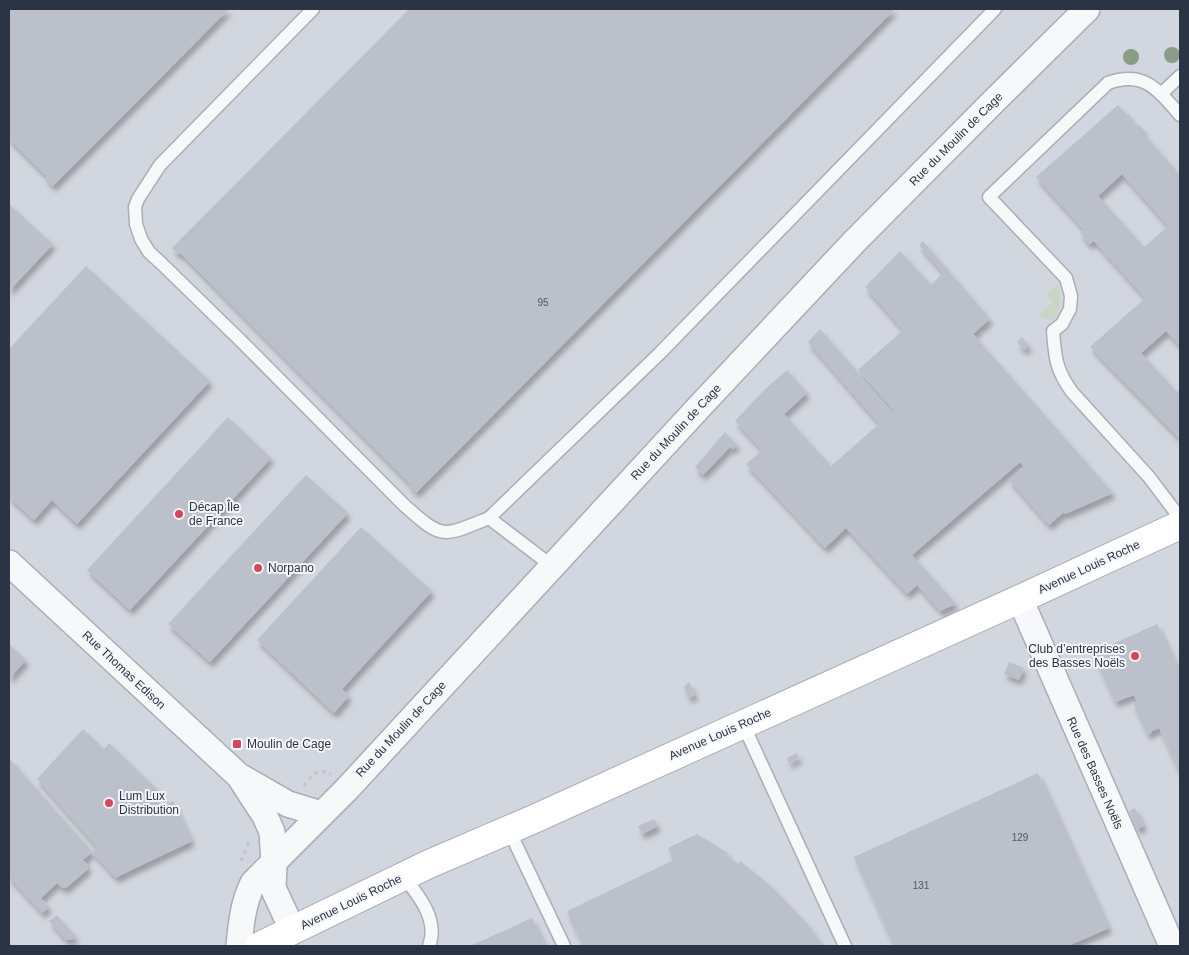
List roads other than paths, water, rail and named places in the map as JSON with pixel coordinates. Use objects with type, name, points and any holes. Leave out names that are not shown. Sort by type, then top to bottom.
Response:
[{"type":"main road","name":"Avenue Louis Roche","points":[[260,946],[404,876],[510,830],[1180,525]]},
{"type":"street","name":"Rue du Moulin de Cage","points":[[239,946],[241,921],[253,883],[359,776],[855,241],[1087,9]]},
{"type":"street","name":"Rue Thomas Edison","points":[[9,563],[239,776],[288,804],[321,814]]},
{"type":"street","name":"Rue des Basses Noëls","points":[[1020,599],[1172,946]]},
{"type":"street","name":"Rue Thomas Edison","points":[[239,776],[269,823],[272,832],[274,863]]},
{"type":"street","points":[[274,863],[273,888],[293,931]]},
{"type":"lane","points":[[313,9],[160,165],[138,199],[135,207],[136,224],[141,239],[149,252],[426,524],[446,533],[454,532],[489,518],[659,354],[996,9]]},
{"type":"lane","points":[[1161,94],[1180,76]]},
{"type":"lane","points":[[1180,115],[1152,85],[1141,80],[1129,78],[1108,84],[989,197],[1066,278],[1070,296],[1070,309],[1062,324],[1052,331],[1057,366],[1062,379],[1149,477],[1180,518]]},
{"type":"lane","points":[[489,518],[552,566]]},
{"type":"lane","points":[[743,724],[845,946]]},
{"type":"lane","points":[[510,830],[564,946]]},
{"type":"lane","points":[[404,876],[419,896],[431,922],[429,946]]},
{"type":"place","name":"Décap Île de France","points":[[179,514]]},
{"type":"place","name":"Norpano","points":[[258,568]]},
{"type":"place","name":"Club d’entreprises des Basses Noëls","points":[[1135,656]]},
{"type":"place","name":"Moulin de Cage","points":[[237,744]]},
{"type":"place","name":"Lum Lux Distribution","points":[[109,803]]}]
